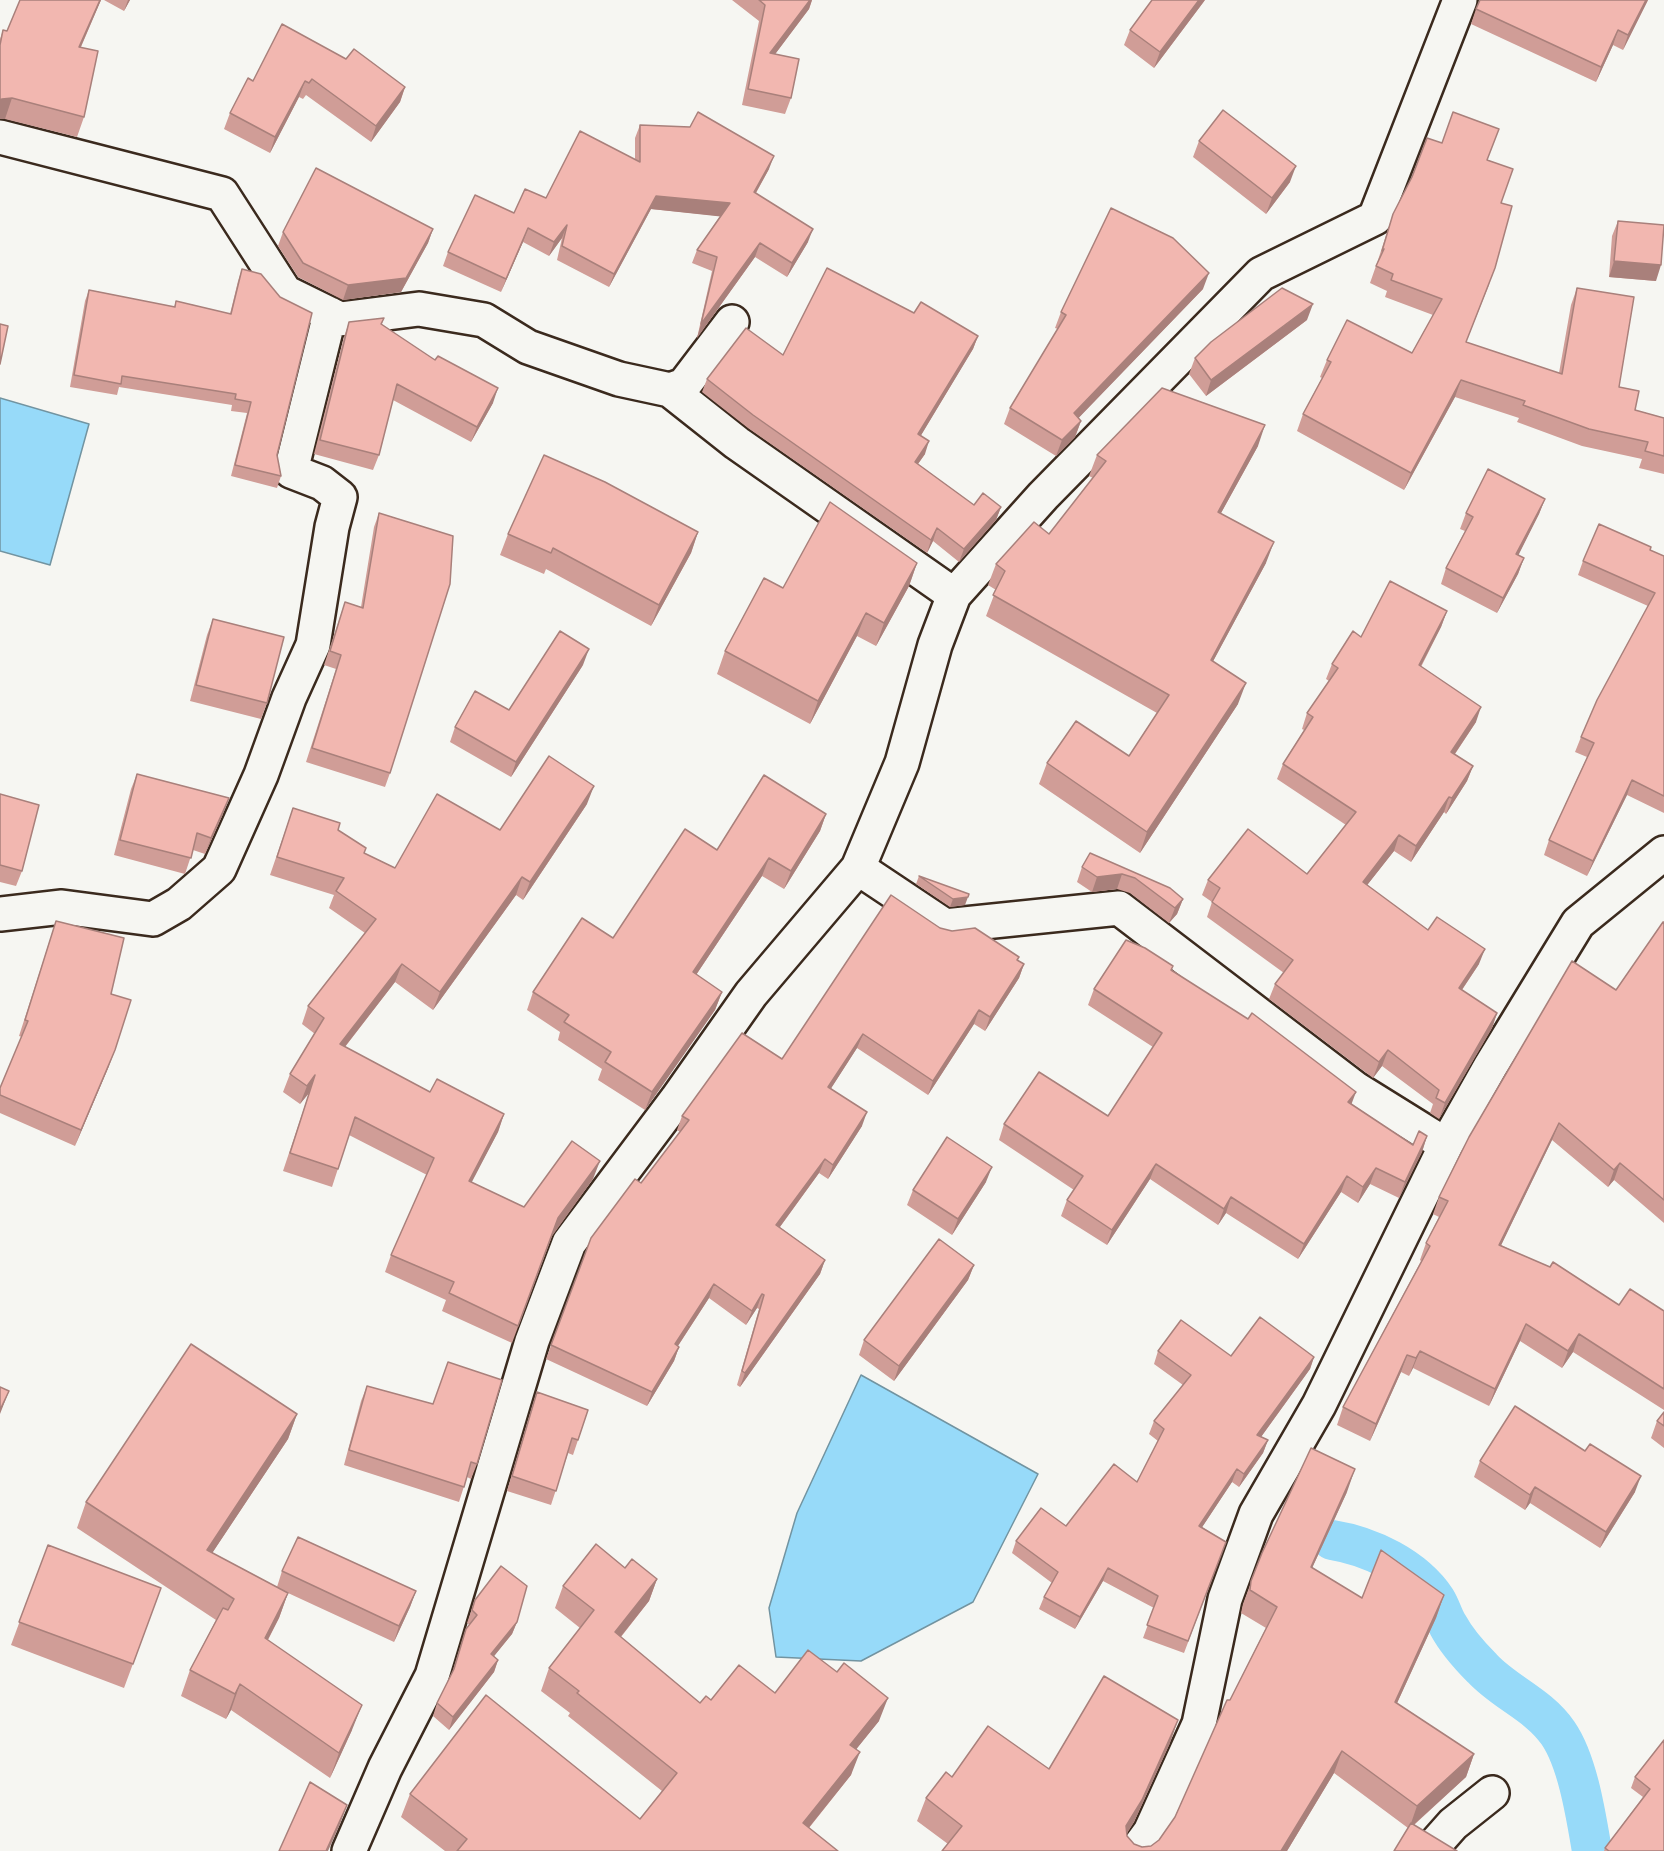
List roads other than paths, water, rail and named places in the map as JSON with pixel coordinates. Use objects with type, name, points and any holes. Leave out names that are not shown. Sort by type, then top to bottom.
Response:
[{"type":"street","points":[[349,1851],[385,1768],[432,1676],[532,1341],[568,1243],[677,1099],[751,994],[858,868],[902,763],[935,645],[954,595],[1043,496],[1261,274],[1375,218],[1460,0]]},
{"type":"street","points":[[0,137],[222,194],[285,292],[340,319],[419,309],[484,320],[528,347],[619,379],[670,390],[737,443],[954,595]]},
{"type":"street","points":[[0,914],[62,906],[153,919],[179,904],[219,869],[261,775],[289,698],[312,645],[332,527],[340,498],[322,483],[291,471],[330,314]]},
{"type":"street","points":[[670,390],[684,386],[732,322]]},
{"type":"street","points":[[1136,1851],[1150,1832],[1199,1724],[1225,1599],[1256,1514],[1318,1405],[1446,1145],[1578,923],[1664,853]]},
{"type":"street","points":[[858,868],[945,926],[1119,908],[1356,1089],[1446,1145]]},
{"type":"street","points":[[1429,1851],[1453,1824],[1492,1792]]},
{"type":"water","points":[[0,398],[89,424],[50,565],[0,551]]},
{"type":"water","points":[[861,1375],[1038,1474],[973,1602],[861,1661],[776,1657],[769,1608],[797,1513]]},
{"type":"waterway","points":[[1332,1540],[1376,1553],[1416,1578],[1436,1600],[1451,1631],[1473,1658],[1491,1677],[1550,1723],[1565,1745],[1576,1774],[1592,1851]]}]
